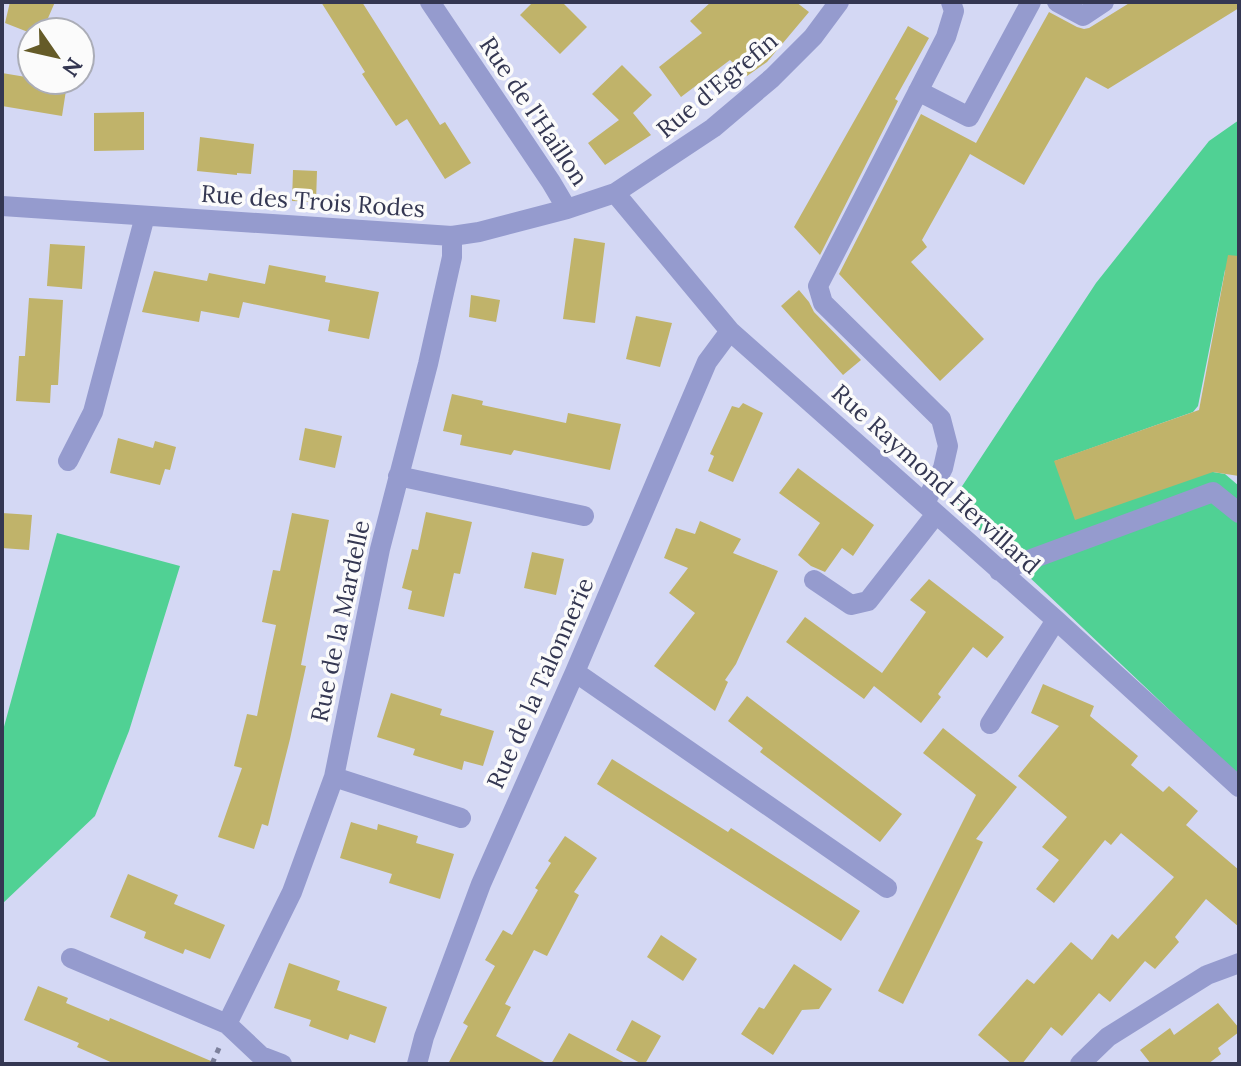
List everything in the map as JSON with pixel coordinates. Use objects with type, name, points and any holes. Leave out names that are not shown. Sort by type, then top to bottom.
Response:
[{"type":"street","name":"Rue de l'Haillon","points":[[430,2],[567,209]]},
{"type":"street","name":"Rue d'Egrefin","points":[[615,193],[713,128],[772,78],[813,37],[839,2]]},
{"type":"street","points":[[814,580],[851,605],[868,601],[930,508],[943,468],[948,446],[941,419],[823,303],[818,286],[946,37],[954,11],[951,2]]},
{"type":"street","points":[[918,91],[969,117],[1031,2]]},
{"type":"street","points":[[1057,2],[1083,16],[1104,2]]},
{"type":"street","name":"Rue des Trois Rodes","points":[[2,206],[452,236],[567,209],[615,193]]},
{"type":"street","name":"Rue Raymond Hervillard","points":[[615,193],[730,331],[1239,787]]},
{"type":"street","points":[[68,461],[93,412],[145,216]]},
{"type":"street","name":"Rue de la Mardelle","points":[[227,1024],[292,892],[334,777],[380,549],[452,257],[452,236]]},
{"type":"street","name":"Rue de la Talonnerie","points":[[417,1064],[424,1037],[481,884],[707,362],[730,331]]},
{"type":"street","points":[[398,476],[584,516]]},
{"type":"street","points":[[999,571],[1213,492],[1239,513]]},
{"type":"street","points":[[990,724],[1056,620]]},
{"type":"street","points":[[575,672],[887,888]]},
{"type":"street","points":[[334,777],[461,818]]},
{"type":"street","points":[[71,958],[227,1024],[261,1056],[282,1064]]},
{"type":"street","points":[[1080,1064],[1108,1037],[1207,975],[1239,963]]},
{"type":"green space","points":[[1239,120],[1239,272],[1225,270],[1198,406],[1193,412],[1055,461],[1213,472],[1225,474],[1239,486],[1239,776],[951,503],[1096,283],[1209,141]]},
{"type":"green space","points":[[57,533],[180,566],[129,731],[95,816],[2,904],[2,734]]},
{"type":"building","points":[[10,2],[55,2],[49,16],[16,16],[16,27],[5,23]]},
{"type":"building","points":[[321,2],[362,2],[440,125],[445,122],[471,163],[445,179],[407,119],[396,126]]},
{"type":"building","points":[[533,2],[562,2],[587,27],[560,54],[520,15]]},
{"type":"building","points":[[711,2],[796,2],[809,12],[767,62],[747,76],[730,60],[681,97],[659,67],[702,33],[690,21]]},
{"type":"building","points":[[1131,2],[1239,2],[1239,8],[1108,89],[1086,77],[1024,185],[970,154],[922,240],[927,247],[911,262],[984,339],[940,381],[839,274],[921,114],[976,143],[1049,12],[1084,29]]},
{"type":"building","points":[[908,26],[929,38],[895,99],[898,101],[820,255],[794,227]]},
{"type":"building","points":[[622,65],[652,95],[633,113],[651,135],[605,165],[588,143],[619,120],[592,94]]},
{"type":"building","points":[[2,73],[16,75],[16,96],[65,96],[62,116],[2,106]]},
{"type":"building","points":[[144,112],[144,150],[94,151],[94,113]]},
{"type":"building","points":[[200,137],[254,144],[251,174],[197,171]]},
{"type":"building","points":[[293,170],[317,171],[316,202],[292,201]]},
{"type":"building","points":[[574,238],[605,243],[595,323],[563,319]]},
{"type":"building","points":[[50,244],[85,246],[82,289],[47,286]]},
{"type":"building","points":[[1228,255],[1239,256],[1239,476],[1213,472],[1075,520],[1054,461],[1199,410]]},
{"type":"building","points":[[269,265],[326,276],[325,282],[379,292],[369,339],[328,331],[330,320],[243,302],[239,318],[201,311],[199,322],[142,312],[154,271],[207,281],[209,273],[265,284]]},
{"type":"building","points":[[799,290],[814,312],[861,360],[843,375],[781,306]]},
{"type":"building","points":[[471,295],[500,300],[496,322],[469,317]]},
{"type":"building","points":[[29,298],[63,300],[58,385],[51,385],[50,403],[16,401],[19,356],[25,356]]},
{"type":"building","points":[[636,316],[672,323],[660,367],[626,359]]},
{"type":"building","points":[[452,394],[483,401],[482,405],[566,423],[568,413],[621,424],[610,470],[514,450],[511,455],[460,445],[462,435],[443,431]]},
{"type":"building","points":[[743,403],[763,413],[733,482],[708,471],[714,456],[710,454],[732,406],[739,408]]},
{"type":"building","points":[[305,428],[342,436],[335,468],[299,460]]},
{"type":"building","points":[[118,438],[153,448],[155,441],[176,447],[170,470],[165,469],[160,485],[110,473]]},
{"type":"building","points":[[798,468],[874,525],[853,556],[842,548],[825,572],[798,555],[820,523],[779,493]]},
{"type":"building","points":[[426,512],[472,522],[460,574],[454,573],[444,617],[408,609],[412,591],[402,588],[412,549],[418,550]]},
{"type":"building","points":[[2,513],[32,515],[29,550],[2,548]]},
{"type":"building","points":[[292,513],[329,520],[301,665],[306,666],[290,739],[268,826],[262,824],[254,849],[218,837],[242,768],[234,766],[247,714],[257,716],[276,625],[262,622],[273,570],[280,571]]},
{"type":"building","points":[[700,521],[741,539],[733,553],[778,571],[736,664],[725,680],[728,682],[715,711],[654,666],[695,613],[669,593],[688,568],[664,558],[676,528],[695,534]]},
{"type":"building","points":[[532,552],[564,559],[556,595],[524,588]]},
{"type":"building","points":[[929,579],[1004,637],[987,658],[973,647],[921,723],[874,686],[864,699],[786,642],[805,617],[882,673],[926,612],[910,600]]},
{"type":"building","points":[[1043,684],[1094,706],[1090,716],[1138,756],[1131,765],[1163,792],[1169,786],[1198,811],[1186,825],[1239,870],[1239,927],[1206,899],[1175,937],[1179,942],[1155,969],[1145,961],[1110,1002],[1099,993],[1062,1036],[1051,1027],[1022,1064],[1012,1064],[978,1035],[1027,979],[1034,984],[1071,942],[1092,960],[1112,934],[1118,939],[1174,877],[1121,833],[1111,845],[1105,840],[1054,903],[1036,889],[1059,860],[1042,847],[1067,817],[1018,776],[1059,726],[1031,713]]},
{"type":"building","points":[[391,693],[442,709],[440,715],[494,731],[483,766],[464,761],[462,770],[413,755],[415,749],[377,737]]},
{"type":"building","points":[[747,696],[902,814],[880,842],[760,752],[763,748],[728,721]]},
{"type":"building","points":[[943,728],[1017,787],[976,839],[983,842],[903,1004],[878,991],[976,795],[923,753]]},
{"type":"building","points":[[612,759],[728,832],[731,828],[860,911],[841,941],[597,784]]},
{"type":"building","points":[[351,822],[377,830],[378,824],[418,836],[416,843],[454,854],[440,899],[389,883],[392,874],[340,858]]},
{"type":"building","points":[[565,836],[597,858],[574,892],[579,895],[547,956],[534,950],[505,1004],[511,1007],[496,1036],[548,1064],[448,1064],[468,1026],[463,1023],[495,966],[485,960],[503,930],[512,935],[538,890],[535,888],[551,863],[548,861]]},
{"type":"building","points":[[128,874],[178,895],[174,904],[225,925],[210,959],[185,949],[183,954],[144,938],[146,932],[110,917]]},
{"type":"building","points":[[661,935],[697,959],[683,981],[647,957]]},
{"type":"building","points":[[289,963],[340,981],[337,990],[387,1007],[375,1043],[350,1034],[348,1040],[309,1026],[311,1020],[274,1008]]},
{"type":"building","points":[[794,964],[832,989],[819,1009],[802,1010],[773,1055],[741,1034],[759,1007],[764,1009]]},
{"type":"building","points":[[38,986],[68,998],[66,1003],[109,1021],[110,1018],[218,1064],[115,1064],[77,1047],[79,1043],[24,1020]]},
{"type":"building","points":[[1218,1003],[1239,1032],[1218,1048],[1221,1054],[1208,1064],[1151,1064],[1140,1050],[1170,1028],[1174,1035]]},
{"type":"building","points":[[632,1020],[661,1036],[645,1064],[616,1050]]},
{"type":"building","points":[[569,1033],[627,1064],[551,1064]]}]
